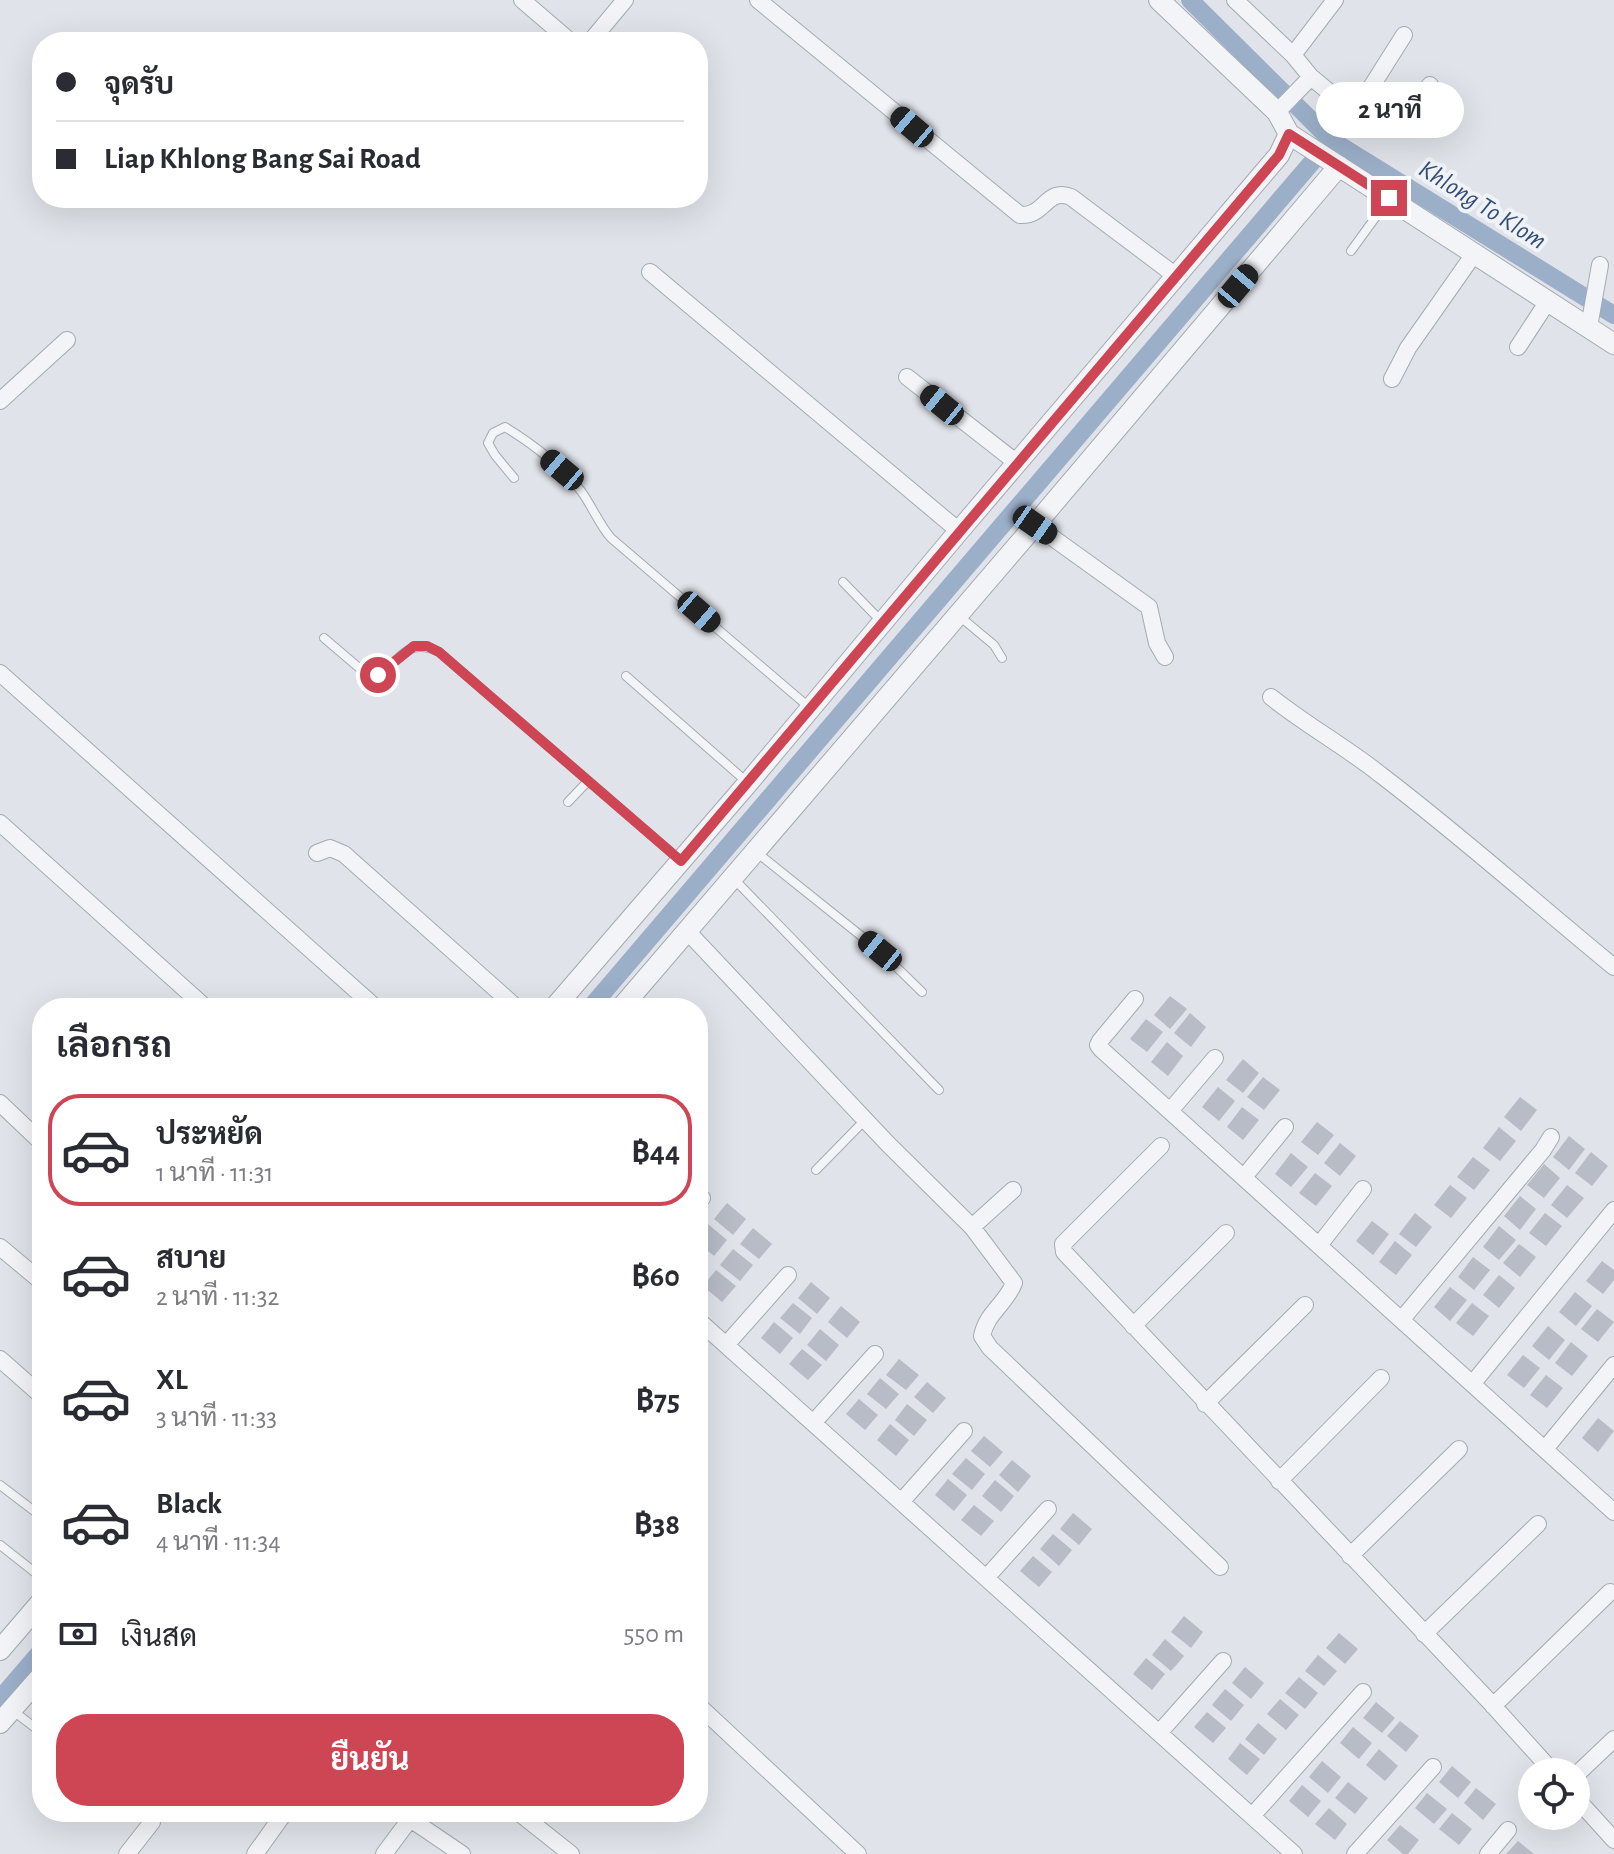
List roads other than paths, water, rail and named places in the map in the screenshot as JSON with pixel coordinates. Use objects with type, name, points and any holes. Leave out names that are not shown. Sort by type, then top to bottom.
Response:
[{"type":"street","points":[[522,0],[559,32]]},
{"type":"street","points":[[598,32],[625,0]]},
{"type":"street","points":[[758,0],[1020,215],[1036,213],[1056,194],[1062,194],[1176,276]]},
{"type":"street","points":[[1159,0],[1281,108],[1294,137],[1548,301],[1589,324],[1614,344]]},
{"type":"street","points":[[1293,55],[1335,0]]},
{"type":"street","points":[[1240,2],[1293,55],[1309,79],[1356,111],[1381,121],[1399,120],[1430,85]]},
{"type":"street","points":[[1356,111],[1404,35]]},
{"type":"street","points":[[1281,108],[1309,79]]},
{"type":"street","points":[[563,998],[1294,137]]},
{"type":"street","points":[[630,998],[1035,525],[1335,164]]},
{"type":"street","points":[[1392,379],[1408,348],[1474,254]]},
{"type":"street","points":[[650,272],[959,531]]},
{"type":"street","points":[[1589,324],[1599,272]]},
{"type":"street","points":[[1518,347],[1548,301]]},
{"type":"street","points":[[0,401],[67,340]]},
{"type":"street","points":[[907,377],[1017,463]]},
{"type":"street","points":[[1035,525],[1149,607],[1157,643],[1165,657]]},
{"type":"street","points":[[0,673],[365,998]]},
{"type":"street","points":[[1271,697],[1435,816],[1614,967]]},
{"type":"street","points":[[0,823],[195,998]]},
{"type":"street","points":[[317,853],[330,848],[344,854],[506,998]]},
{"type":"street","points":[[687,931],[865,1120],[972,1227],[1014,1283],[1008,1297],[984,1323],[982,1336],[990,1348],[1220,1567]]},
{"type":"street","points":[[1135,999],[1098,1045],[1614,1512]]},
{"type":"street","points":[[1170,1111],[1215,1058]]},
{"type":"street","points":[[0,1103],[32,1133]]},
{"type":"street","points":[[1244,1177],[1285,1127]]},
{"type":"street","points":[[1402,1319],[1551,1137]]},
{"type":"street","points":[[1161,1146],[1062,1248],[1205,1404],[1540,1758]]},
{"type":"street","points":[[1320,1244],[1363,1189]]},
{"type":"street","points":[[972,1227],[1013,1190]]},
{"type":"street","points":[[1473,1383],[1614,1210]]},
{"type":"street","points":[[1133,1326],[1226,1233]]},
{"type":"street","points":[[0,1247],[32,1274]]},
{"type":"street","points":[[726,1345],[788,1275]]},
{"type":"street","points":[[1205,1404],[1305,1305]]},
{"type":"street","points":[[708,1329],[1294,1854]]},
{"type":"street","points":[[813,1423],[875,1354]]},
{"type":"street","points":[[0,1359],[32,1387]]},
{"type":"street","points":[[1545,1449],[1614,1365]]},
{"type":"street","points":[[1279,1481],[1381,1378]]},
{"type":"street","points":[[901,1502],[964,1431]]},
{"type":"street","points":[[1350,1556],[1459,1449]]},
{"type":"street","points":[[986,1578],[1048,1509]]},
{"type":"street","points":[[1424,1634],[1538,1524]]},
{"type":"street","points":[[1493,1706],[1610,1592]]},
{"type":"street","points":[[0,1650],[32,1613]]},
{"type":"street","points":[[1159,1733],[1223,1661]]},
{"type":"street","points":[[1252,1816],[1363,1692]]},
{"type":"street","points":[[6,1716],[32,1700]]},
{"type":"street","points":[[708,1714],[858,1854]]},
{"type":"street","points":[[1590,1762],[1614,1739]]},
{"type":"street","points":[[1355,1854],[1433,1767]]},
{"type":"street","points":[[1590,1813],[1614,1840]]},
{"type":"street","points":[[127,1854],[152,1822]]},
{"type":"street","points":[[255,1854],[278,1822]]},
{"type":"street","points":[[384,1854],[401,1822]]},
{"type":"street","points":[[415,1822],[462,1854]]},
{"type":"street","points":[[531,1822],[571,1854]]},
{"type":"street","points":[[1488,1854],[1508,1830]]},
{"type":"lane","points":[[1351,251],[1389,198]]},
{"type":"lane","points":[[514,478],[488,443],[493,433],[505,427],[528,441],[562,470],[583,493],[598,524],[611,538],[810,709]]},
{"type":"lane","points":[[843,582],[882,622]]},
{"type":"lane","points":[[958,615],[994,645],[1002,658]]},
{"type":"lane","points":[[324,638],[371,678],[414,646],[427,646],[439,652],[681,861]]},
{"type":"lane","points":[[626,676],[748,783]]},
{"type":"lane","points":[[568,802],[588,781]]},
{"type":"lane","points":[[755,851],[880,951],[922,992]]},
{"type":"lane","points":[[733,878],[939,1090]]},
{"type":"lane","points":[[816,1170],[865,1120]]},
{"type":"lane","points":[[0,1485],[32,1509]]},
{"type":"lane","points":[[0,1545],[32,1570]]},
{"type":"lane","points":[[6,1716],[32,1728]]},
{"type":"waterway","name":"Khlong To Klom","points":[[1190,0],[1331,140],[1614,315]]},
{"type":"waterway","points":[[599,998],[1331,140]]},
{"type":"waterway","points":[[0,1699],[32,1662]]}]
